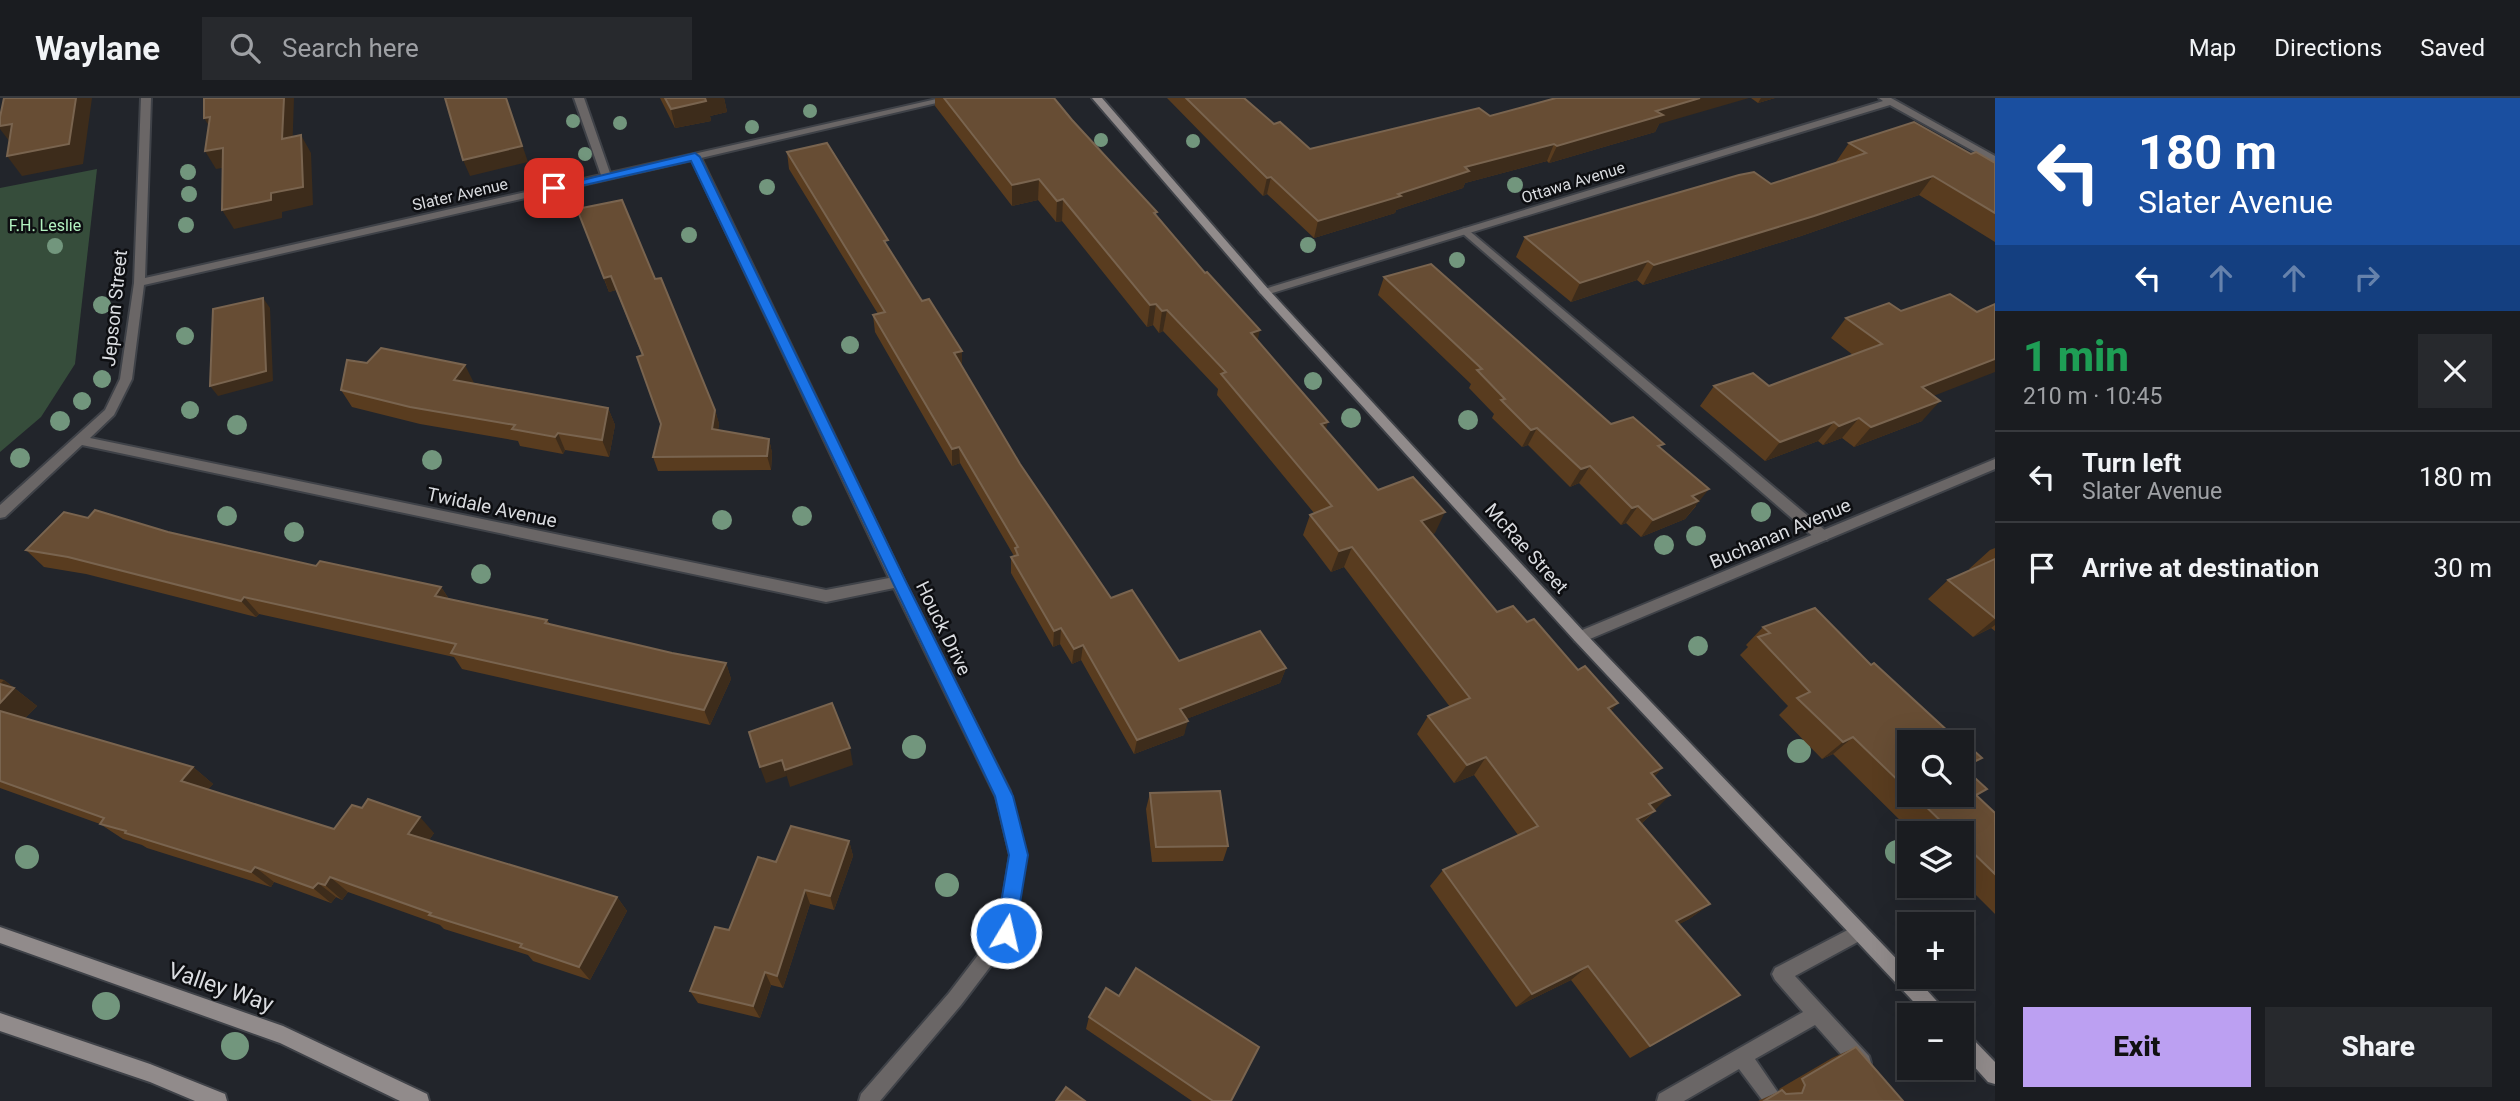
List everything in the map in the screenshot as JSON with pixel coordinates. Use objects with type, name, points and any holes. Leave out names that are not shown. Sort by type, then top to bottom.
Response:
[{"type":"street","name":"Jepson Street","points":[[0,513],[110,412],[126,379],[139,284],[146,98]]},
{"type":"street","points":[[579,98],[606,176]]},
{"type":"street","name":"Slater Avenue","points":[[139,284],[953,98]]},
{"type":"street","name":"McRae Street","points":[[1097,98],[1265,292],[1580,637],[1927,1003]]},
{"type":"street","points":[[1887,100],[1995,160]]},
{"type":"street","name":"Ottawa Avenue","points":[[1265,292],[1887,100]]},
{"type":"street","name":"Houck Drive","points":[[695,157],[898,582],[1004,796],[1018,855],[1006,933],[955,999],[868,1101]]},
{"type":"street","points":[[1466,231],[1822,536]]},
{"type":"street","name":"Twidale Avenue","points":[[78,440],[826,596],[898,582]]},
{"type":"street","name":"Buchanan Avenue","points":[[1580,637],[1995,464]]},
{"type":"street","points":[[1859,932],[1781,974],[1878,1081]]},
{"type":"street","name":"Valley Way","points":[[0,935],[283,1035],[420,1101]]},
{"type":"street","points":[[1666,1101],[1687,1096],[1742,1057],[1818,1013]]},
{"type":"street","points":[[0,1022],[150,1073],[218,1101]]},
{"type":"street","points":[[1974,1053],[1995,1075]]},
{"type":"street","points":[[1742,1057],[1770,1094]]},
{"type":"green space","name":"F.H. Leslie","points":[[97,169],[75,364],[41,417],[0,452],[0,188]]},
{"type":"building","points":[[4,98],[76,98],[69,144],[7,156],[12,124],[0,126]]},
{"type":"building","points":[[204,98],[284,98],[282,139],[301,135],[303,187],[271,193],[271,200],[222,210],[223,148],[205,151],[210,117],[204,118]]},
{"type":"building","points":[[445,98],[506,98],[522,146],[463,160]]},
{"type":"building","points":[[665,98],[705,98],[706,101],[671,109]]},
{"type":"building","points":[[944,98],[1054,98],[1157,212],[1154,213],[1205,273],[1207,272],[1260,330],[1251,333],[1328,422],[1321,424],[1378,490],[1413,477],[1445,512],[1421,521],[1497,612],[1513,606],[1527,622],[1534,619],[1578,670],[1585,666],[1618,703],[1608,708],[1662,768],[1651,773],[1670,795],[1649,804],[1655,811],[1637,819],[1710,904],[1676,921],[1740,995],[1650,1046],[1588,966],[1532,994],[1443,870],[1538,826],[1486,757],[1467,765],[1428,716],[1470,698],[1352,547],[1339,551],[1310,515],[1332,506],[1221,374],[1226,372],[1167,310],[1162,311],[1156,304],[1150,305],[1063,199],[1057,201],[1039,179],[1012,185]]},
{"type":"building","points":[[1186,98],[1244,98],[1274,124],[1280,122],[1310,149],[1479,108],[1490,116],[1556,98],[1700,98],[1656,111],[1663,115],[1557,146],[1554,144],[1465,167],[1469,171],[1398,194],[1401,196],[1318,221],[1271,177],[1267,178]]},
{"type":"building","points":[[1914,122],[1971,154],[1976,152],[1995,163],[1995,213],[1933,176],[1654,265],[1648,261],[1580,283],[1525,237],[1739,175],[1754,172],[1771,184],[1866,153],[1849,143]]},
{"type":"building","points":[[827,143],[888,240],[884,241],[922,301],[929,299],[962,351],[954,353],[1020,464],[1111,598],[1132,590],[1179,661],[1260,631],[1286,668],[1180,709],[1188,721],[1137,740],[1083,645],[1074,649],[1061,628],[1054,631],[1011,557],[1018,555],[1015,548],[1018,547],[959,447],[952,449],[873,315],[885,312],[787,152]]},
{"type":"building","points":[[622,200],[655,279],[661,278],[715,410],[712,429],[769,439],[767,456],[653,457],[661,424],[637,357],[643,355],[611,276],[604,278],[577,209]]},
{"type":"building","points":[[1431,264],[1611,424],[1633,417],[1664,444],[1658,446],[1709,489],[1692,496],[1698,501],[1653,520],[1638,506],[1632,508],[1590,466],[1581,469],[1537,428],[1531,430],[1501,400],[1505,399],[1477,370],[1482,369],[1384,277]]},
{"type":"building","points":[[1950,294],[1977,312],[1995,304],[1995,359],[1922,387],[1940,401],[1871,427],[1859,418],[1839,426],[1834,422],[1780,442],[1714,386],[1753,373],[1769,386],[1882,344],[1846,318],[1889,303],[1901,311]]},
{"type":"building","points":[[263,298],[266,371],[210,386],[213,309]]},
{"type":"building","points":[[381,348],[465,365],[454,380],[608,408],[602,440],[558,433],[555,437],[512,429],[515,425],[410,407],[341,390],[347,360],[367,363]]},
{"type":"building","points":[[95,510],[168,532],[316,566],[320,561],[441,587],[435,596],[547,620],[545,623],[672,653],[726,663],[704,710],[451,653],[456,644],[244,597],[241,601],[68,557],[26,550],[64,512],[88,518]]},
{"type":"building","points":[[1995,559],[1995,618],[1948,580]]},
{"type":"building","points":[[1815,608],[1871,665],[1874,663],[1947,730],[1897,730],[1897,779],[1853,737],[1843,742],[1797,698],[1810,692],[1758,637],[1770,633],[1763,627]]},
{"type":"building","points":[[0,684],[14,688],[0,703]]},
{"type":"building","points":[[832,703],[850,748],[785,770],[782,760],[760,767],[749,732]]},
{"type":"building","points":[[0,711],[193,767],[181,781],[334,829],[352,805],[362,808],[368,799],[420,817],[408,834],[617,897],[579,967],[520,947],[522,944],[429,915],[431,913],[330,877],[325,885],[318,883],[313,888],[255,867],[251,872],[100,824],[104,818],[0,781]]},
{"type":"building","points":[[1974,751],[1982,758],[1974,762]]},
{"type":"building","points":[[1974,777],[1987,789],[1976,795],[1995,813],[1995,874],[1974,854],[1974,821],[1941,821],[1926,807],[1974,807]]},
{"type":"building","points":[[1220,791],[1228,846],[1156,847],[1150,793]]},
{"type":"building","points":[[791,826],[849,841],[830,896],[805,890],[777,976],[765,972],[753,1006],[690,991],[715,927],[729,930],[758,857],[776,862]]},
{"type":"building","points":[[1136,968],[1259,1047],[1231,1101],[1213,1101],[1089,1017],[1106,988],[1119,996]]},
{"type":"building","points":[[1856,1047],[1903,1101],[1764,1101],[1782,1090],[1786,1094],[1802,1093],[1805,1085],[1802,1079]]},
{"type":"building","points":[[1066,1087],[1085,1101],[1056,1101]]},
{"type":"route","points":[[554,188],[695,157],[898,582],[1004,796],[1018,855],[1006,933]]}]
